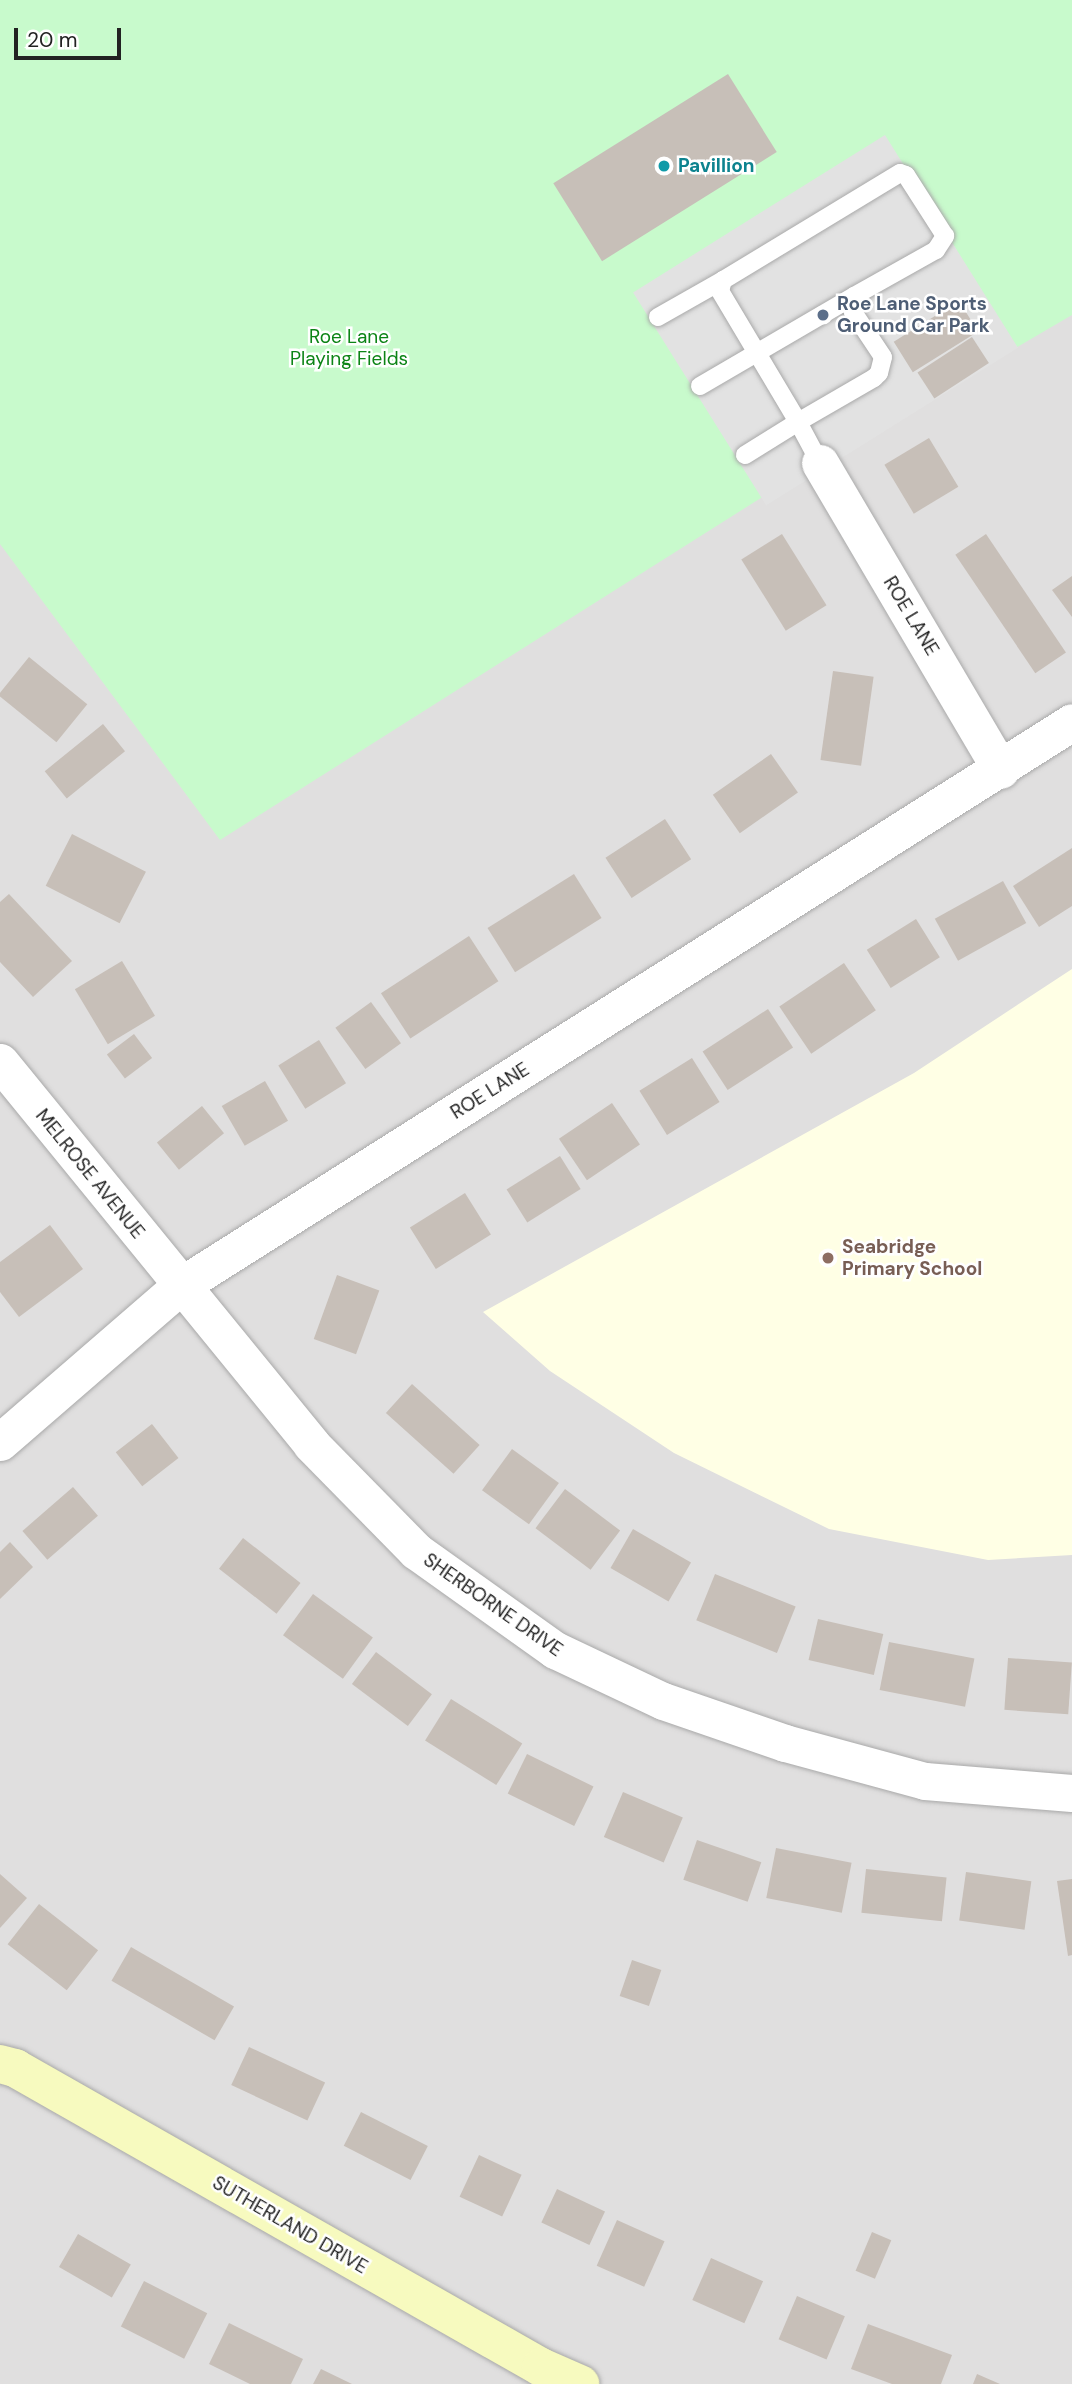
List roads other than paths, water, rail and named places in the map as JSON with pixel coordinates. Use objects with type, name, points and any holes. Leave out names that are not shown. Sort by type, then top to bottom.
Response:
[{"type":"street","name":"ROE LANE","points":[[820,463],[1001,770]]},
{"type":"street","name":"ROE LANE","points":[[0,1442],[180,1286],[1001,770],[1072,722]]},
{"type":"street","name":"MELROSE AVENUE","points":[[0,1062],[180,1286]]},
{"type":"street","name":"SHERBORNE DRIVE","points":[[180,1286],[311,1444],[416,1551],[555,1650],[663,1700],[785,1743],[925,1781],[1072,1793]]},
{"type":"street","name":"SUTHERLAND DRIVE","points":[[0,2064],[15,2068],[541,2367],[580,2384]]},
{"type":"lane","points":[[658,317],[723,280],[890,176],[906,175],[944,236],[943,243],[700,386]]},
{"type":"lane","points":[[723,280],[720,291],[820,463]]},
{"type":"lane","points":[[745,455],[879,373],[883,357],[853,312],[854,296]]},
{"type":"place","name":"Pavillion","points":[[664,166]]},
{"type":"place","name":"Roe Lane Sports Ground Car Park","points":[[823,315]]},
{"type":"place","name":"Seabridge Primary School","points":[[828,1258]]},
{"type":"park label","name":"Roe Lane Playing Fields","points":[[349,348]]}]
